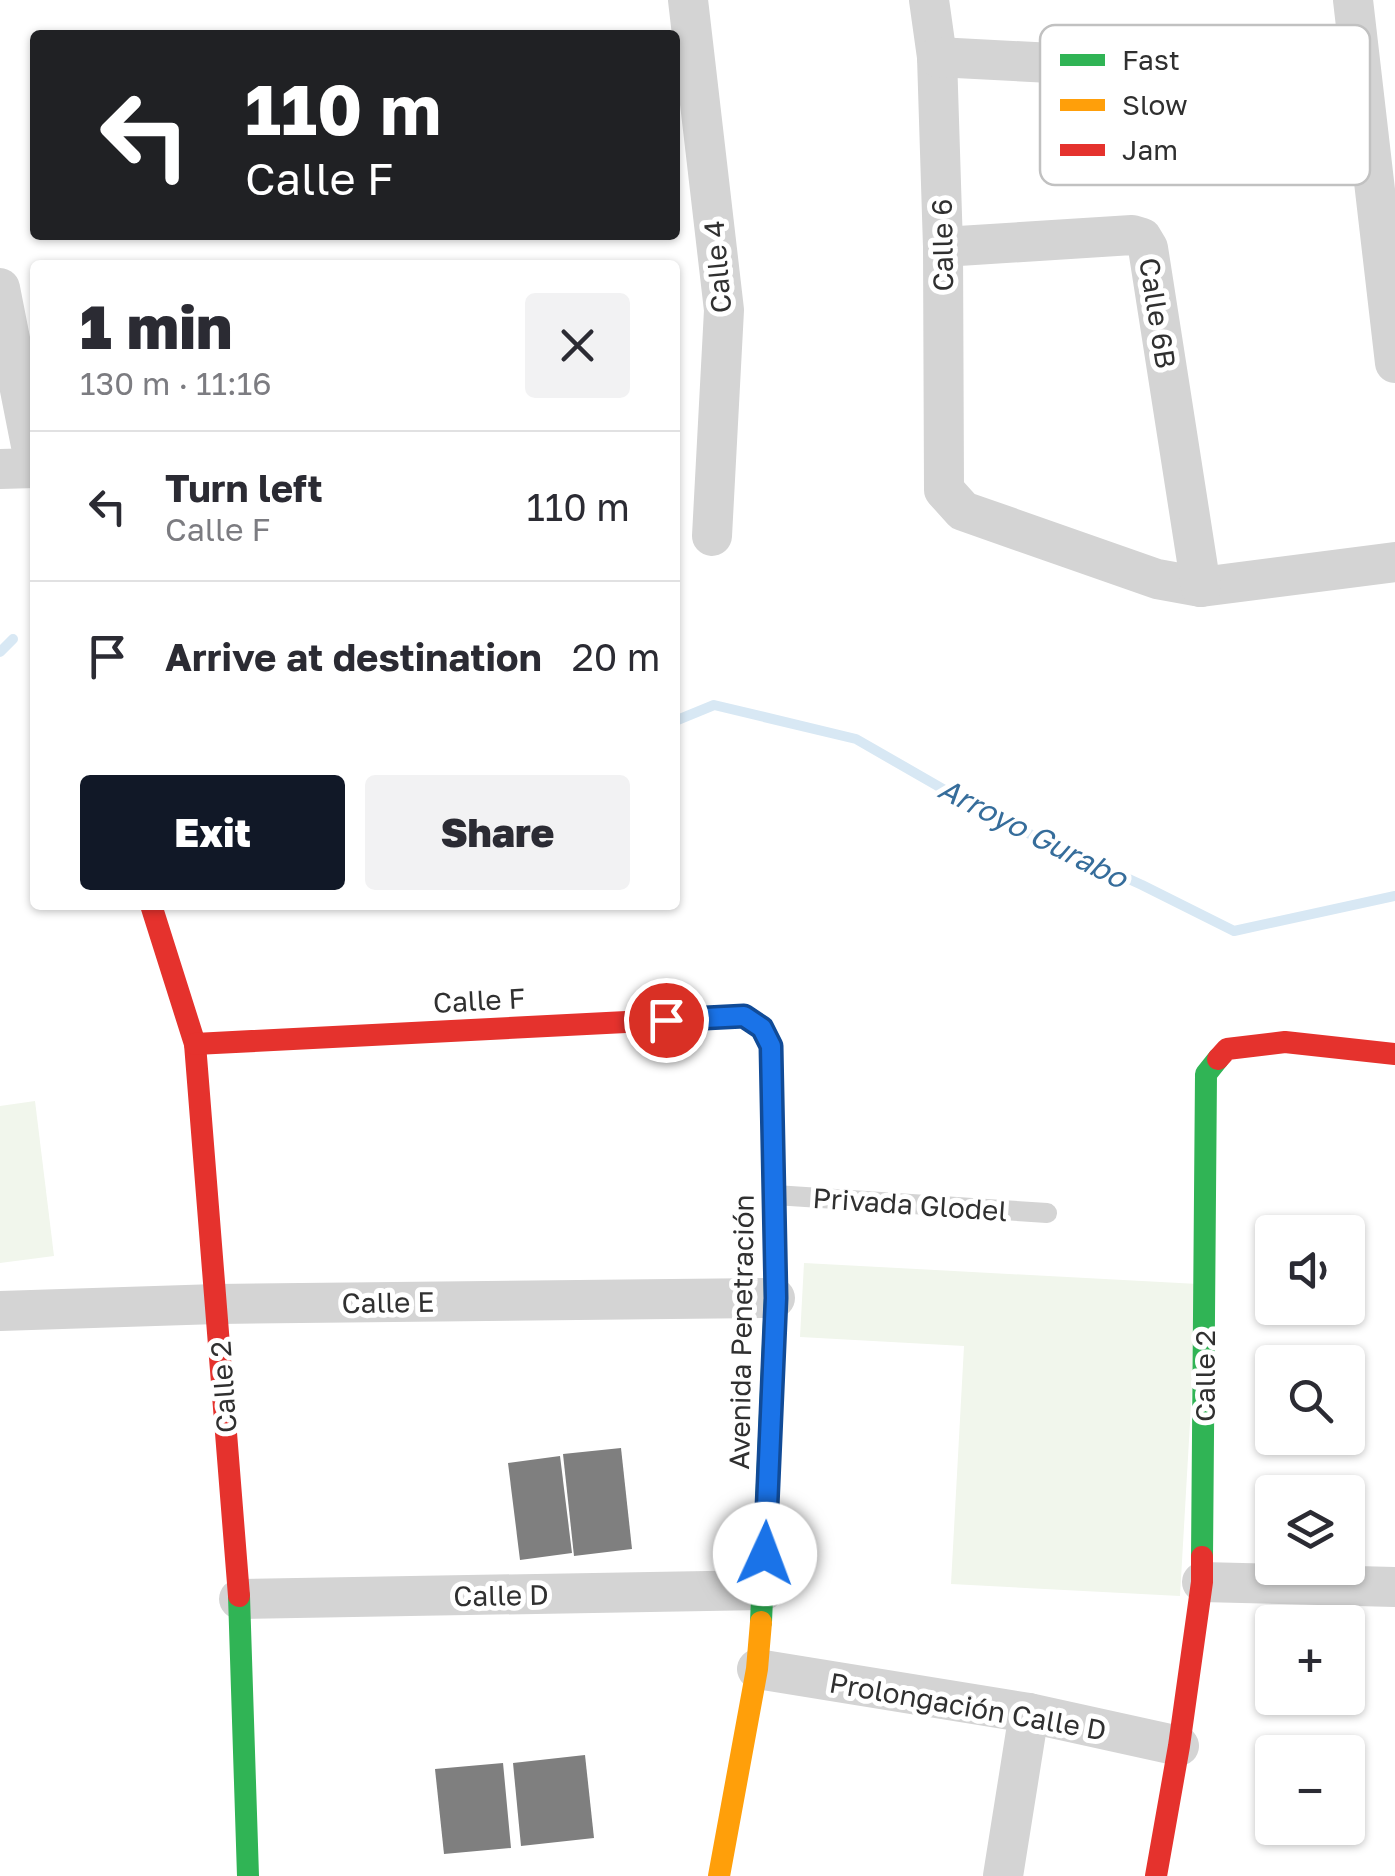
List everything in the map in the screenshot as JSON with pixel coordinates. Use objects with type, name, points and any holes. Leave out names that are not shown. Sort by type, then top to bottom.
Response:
[{"type":"street","name":"Calle 4","points":[[688,0],[724,310],[712,536]]},
{"type":"street","name":"Calle 6","points":[[930,0],[937,57],[944,247],[944,490],[963,511],[1158,579],[1201,587]]},
{"type":"street","points":[[1353,0],[1356,25]]},
{"type":"street","points":[[937,57],[1040,62]]},
{"type":"street","points":[[1370,147],[1395,363]]},
{"type":"street","name":"Calle 6B","points":[[944,247],[1132,234],[1142,238],[1148,248],[1201,587]]},
{"type":"street","points":[[0,288],[30,441]]},
{"type":"street","points":[[0,469],[30,467]]},
{"type":"street","points":[[1201,587],[1395,562]]},
{"type":"street","name":"Calle 2","points":[[152,910],[195,1044],[239,1600],[248,1876]]},
{"type":"street","name":"Calle F","points":[[195,1044],[744,1016],[762,1028]]},
{"type":"street","name":"Avenida Penetración","points":[[719,1876],[757,1668],[764,1590],[776,1298],[771,1046],[762,1028]]},
{"type":"street","name":"Calle 2","points":[[1156,1876],[1202,1582],[1206,1074],[1228,1049],[1286,1042],[1395,1054]]},
{"type":"street","name":"Calle E","points":[[0,1310],[776,1298]]},
{"type":"street","points":[[1202,1582],[1395,1587]]},
{"type":"street","name":"Calle D","points":[[239,1600],[764,1590]]},
{"type":"street","name":"Prolongación Calle D","points":[[757,1668],[1029,1713],[1179,1746]]},
{"type":"street","points":[[1002,1876],[1029,1713]]},
{"type":"lane","name":"Privada Glodel","points":[[774,1195],[1047,1213]]},
{"type":"shaded area","points":[[35,1101],[54,1256],[0,1263],[0,1106]]},
{"type":"shaded area","points":[[804,1263],[1198,1284],[1180,1596],[951,1584],[964,1346],[800,1337]]},
{"type":"building","points":[[621,1448],[632,1549],[574,1556],[563,1454]]},
{"type":"building","points":[[560,1456],[572,1553],[520,1560],[508,1463]]},
{"type":"building","points":[[585,1755],[594,1838],[521,1846],[513,1763]]},
{"type":"building","points":[[503,1763],[511,1848],[444,1854],[435,1769]]},
{"type":"waterway","name":"Arroyo Gurabo","points":[[0,652],[13,639]]},
{"type":"waterway","name":"Arroyo Gurabo","points":[[680,719],[714,705],[856,739],[990,816],[1234,931],[1395,896]]},
{"type":"traffic: fast","points":[[759,1026],[771,1045],[775,1298],[761,1622]]},
{"type":"traffic: fast","points":[[1202,1557],[1206,1074],[1218,1059]]},
{"type":"traffic: fast","points":[[239,1596],[248,1876]]},
{"type":"traffic: slow","points":[[719,1876],[757,1669],[761,1622]]},
{"type":"traffic: jam","points":[[153,910],[195,1044],[239,1596]]},
{"type":"traffic: jam","points":[[195,1044],[744,1016],[759,1026]]},
{"type":"traffic: jam","points":[[1218,1059],[1227,1049],[1285,1042],[1395,1054]]},
{"type":"traffic: jam","points":[[1156,1876],[1179,1746],[1202,1582],[1202,1557]]},
{"type":"route","points":[[666,1020],[744,1016],[762,1028],[771,1046],[776,1298],[765,1554]]}]
